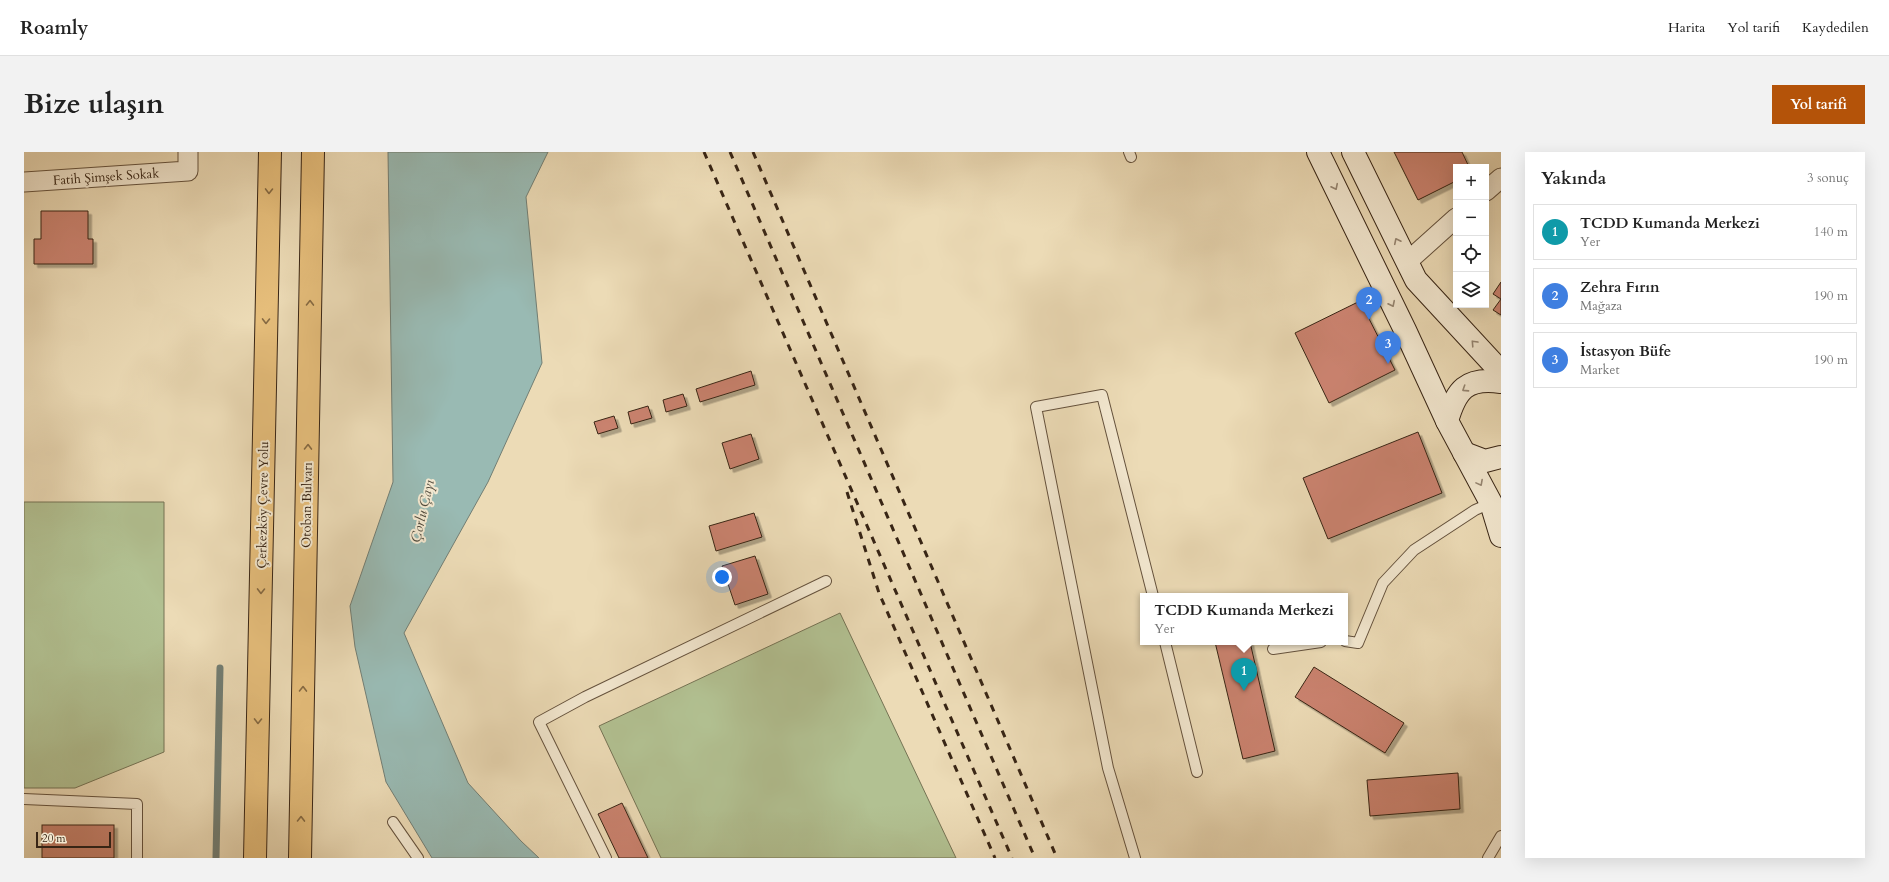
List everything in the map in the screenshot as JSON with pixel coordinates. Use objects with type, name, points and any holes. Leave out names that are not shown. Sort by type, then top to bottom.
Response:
[{"type":"highway","name":"Çerkezköy Çevre Yolu","points":[[255,858],[270,152]]},
{"type":"highway","name":"Otoban Bulvarı","points":[[300,858],[313,152]]},
{"type":"main road","points":[[1318,152],[1402,322],[1447,421],[1491,503],[1501,536]]},
{"type":"main road","points":[[1353,152],[1416,280],[1501,372]]},
{"type":"main road","points":[[1447,421],[1453,402],[1462,389],[1483,380],[1501,382]]},
{"type":"main road","points":[[1464,453],[1485,461],[1501,457]]},
{"type":"street","name":"Fatih Şimşek Sokak","points":[[24,182],[188,171],[188,152]]},
{"type":"street","points":[[1489,188],[1501,178]]},
{"type":"street","points":[[1407,262],[1453,221]]},
{"type":"lane","points":[[1135,858],[1108,768],[1036,407],[1102,395],[1152,593]]},
{"type":"lane","points":[[1348,641],[1358,643],[1383,583],[1414,550],[1475,510],[1491,503]]},
{"type":"lane","points":[[606,858],[539,722],[592,694],[826,581]]},
{"type":"lane","points":[[1166,645],[1198,772]]},
{"type":"lane","points":[[1272,649],[1300,645]]},
{"type":"lane","points":[[24,799],[137,804],[137,858]]},
{"type":"lane","points":[[393,822],[418,858]]},
{"type":"lane","points":[[1488,858],[1501,836]]},
{"type":"green space","points":[[24,502],[164,502],[164,752],[75,788],[24,788]]},
{"type":"green space","points":[[840,613],[956,858],[661,858],[599,726]]},
{"type":"water","name":"Çorlu Çayı","points":[[388,152],[548,152],[526,197],[542,363],[488,482],[404,633],[468,783],[521,841],[539,858],[432,858],[386,782],[355,647],[350,606],[393,482]]},
{"type":"building","points":[[1394,152],[1462,152],[1468,164],[1453,164],[1453,182],[1418,200]]},
{"type":"building","points":[[41,211],[88,211],[88,239],[93,239],[93,264],[34,264],[34,239],[41,239]]},
{"type":"building","points":[[1501,282],[1501,299],[1493,294]]},
{"type":"building","points":[[1501,299],[1501,315],[1493,310]]},
{"type":"building","points":[[1360,301],[1395,370],[1329,403],[1295,333]]},
{"type":"building","points":[[751,371],[755,385],[700,402],[696,389]]},
{"type":"building","points":[[683,394],[687,406],[666,412],[663,400]]},
{"type":"building","points":[[648,406],[652,418],[631,424],[628,412]]},
{"type":"building","points":[[614,416],[618,428],[598,434],[594,422]]},
{"type":"building","points":[[1418,432],[1442,493],[1328,539],[1303,478]]},
{"type":"building","points":[[751,434],[759,459],[730,469],[722,443]]},
{"type":"building","points":[[754,513],[762,537],[716,551],[709,526]]},
{"type":"building","points":[[755,556],[768,594],[735,605],[722,566]]},
{"type":"building","points":[[1216,645],[1251,645],[1275,751],[1243,759]]},
{"type":"building","points":[[1314,667],[1404,723],[1385,753],[1295,697]]},
{"type":"building","points":[[1458,773],[1460,809],[1370,816],[1367,780]]},
{"type":"building","points":[[622,803],[648,858],[619,858],[598,814]]},
{"type":"building","points":[[42,825],[114,825],[114,858],[42,858]]},
{"type":"waterway","points":[[216,858],[220,668]]},
{"type":"railway","points":[[704,152],[1012,858]]},
{"type":"railway","points":[[730,152],[1035,858]]},
{"type":"railway","points":[[753,152],[1057,858]]},
{"type":"railway","points":[[847,492],[879,593],[995,858]]},
{"type":"place","name":"Zehra Fırın","points":[[1369,320]]},
{"type":"place","name":"İstasyon Büfe","points":[[1388,364]]},
{"type":"place","name":"TCDD Kumanda Merkezi","points":[[1244,691]]}]
